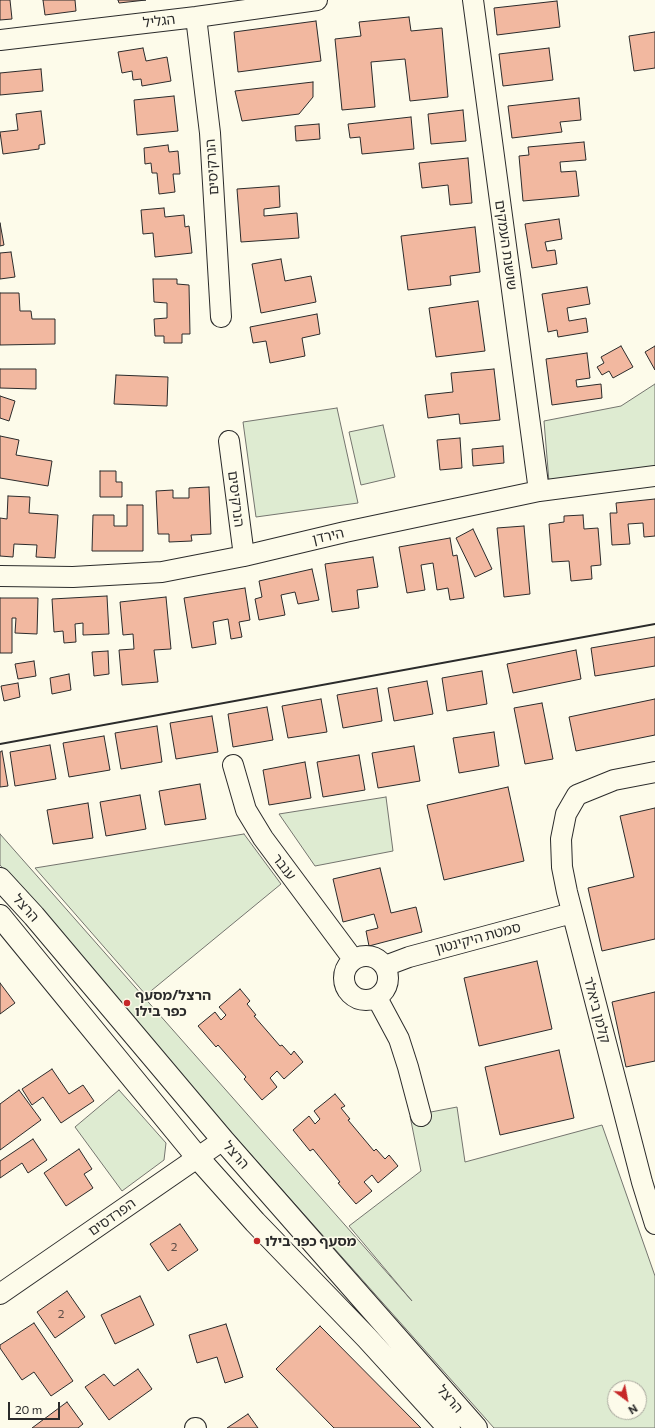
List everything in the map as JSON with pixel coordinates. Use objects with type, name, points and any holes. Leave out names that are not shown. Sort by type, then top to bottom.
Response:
[{"type":"main road","name":"הרצל","points":[[0,879],[34,916],[223,1140],[476,1428]]},
{"type":"main road","name":"הרצל","points":[[0,916],[198,1158],[449,1428]]},
{"type":"street","name":"הגליל","points":[[0,40],[196,17],[317,0]]},
{"type":"street","name":"שושנת העמקים","points":[[473,0],[539,491]]},
{"type":"street","name":"הנרקיסים","points":[[196,17],[210,133],[221,317]]},
{"type":"street","name":"הנרקיסים","points":[[229,441],[244,556]]},
{"type":"street","name":"הירדן","points":[[0,576],[73,577],[162,572],[244,556],[345,532],[539,491],[655,476]]},
{"type":"street","name":"ענבר","points":[[232,765],[246,810],[263,838],[353,959]]},
{"type":"street","name":"קלמן ביאלר","points":[[655,772],[614,780],[576,795],[566,814],[561,839],[562,867],[572,913],[648,1180],[655,1224]]},
{"type":"street","name":"סמטת היקינטון","points":[[385,966],[409,957],[572,913]]},
{"type":"street","points":[[367,956],[374,957],[385,966],[388,980],[382,993],[377,998],[362,1000],[355,998],[345,987],[344,974],[346,968],[353,959],[367,956]]},
{"type":"street","points":[[377,998],[399,1039],[421,1116]]},
{"type":"street","name":"הפרדסים","points":[[0,1294],[223,1140]]},
{"type":"green space","points":[[655,384],[655,471],[549,482],[544,421],[621,406]]},
{"type":"green space","points":[[337,408],[358,503],[256,517],[243,422]]},
{"type":"green space","points":[[383,425],[395,477],[361,485],[349,432]]},
{"type":"green space","points":[[386,797],[393,851],[315,866],[279,814]]},
{"type":"green space","points":[[0,834],[412,1301],[349,1226],[421,1171],[410,1116],[457,1107],[465,1162],[602,1125],[655,1276],[655,1428],[494,1428],[238,1140],[0,865]]},
{"type":"green space","points":[[244,834],[281,884],[146,995],[35,868]]},
{"type":"green space","points":[[119,1090],[166,1143],[164,1160],[122,1191],[75,1127]]},
{"type":"building","points":[[0,0],[10,0],[12,19],[0,20]]},
{"type":"building","points":[[43,0],[75,0],[76,11],[45,15]]},
{"type":"building","points":[[118,0],[146,0],[119,3]]},
{"type":"building","points":[[557,1],[560,27],[497,35],[494,8]]},
{"type":"building","points":[[409,17],[411,31],[442,28],[448,97],[410,101],[405,59],[371,62],[375,107],[342,110],[335,39],[361,36],[359,22]]},
{"type":"building","points":[[316,21],[321,61],[238,72],[234,32]]},
{"type":"building","points":[[655,32],[655,68],[634,71],[629,36]]},
{"type":"building","points":[[143,48],[146,61],[167,57],[171,81],[142,86],[141,79],[133,80],[132,71],[122,73],[118,52]]},
{"type":"building","points":[[549,48],[553,80],[503,86],[499,54]]},
{"type":"building","points":[[41,69],[43,91],[0,95],[0,73]]},
{"type":"building","points":[[313,82],[313,97],[299,114],[242,121],[235,91]]},
{"type":"building","points":[[174,96],[178,131],[137,135],[134,100]]},
{"type":"building","points":[[579,98],[581,120],[560,122],[562,132],[512,138],[508,106]]},
{"type":"building","points":[[463,110],[466,141],[431,144],[428,114]]},
{"type":"building","points":[[41,111],[45,144],[39,145],[39,149],[3,154],[0,132],[18,130],[16,114]]},
{"type":"building","points":[[411,117],[414,149],[362,154],[360,137],[350,138],[348,124]]},
{"type":"building","points":[[319,124],[320,139],[296,141],[295,126]]},
{"type":"building","points":[[584,142],[586,160],[560,162],[561,172],[576,171],[579,196],[523,201],[519,156],[529,155],[528,147]]},
{"type":"building","points":[[168,145],[169,152],[178,151],[180,174],[173,174],[175,192],[159,194],[157,173],[152,173],[151,163],[145,164],[144,148]]},
{"type":"building","points":[[468,158],[472,203],[450,205],[448,185],[422,188],[419,163]]},
{"type":"building","points":[[279,186],[280,207],[264,209],[264,216],[297,213],[299,238],[241,242],[237,189]]},
{"type":"building","points":[[164,208],[165,217],[184,215],[185,227],[189,226],[192,253],[155,257],[153,233],[143,234],[141,210]]},
{"type":"building","points":[[559,219],[562,239],[545,242],[547,251],[555,250],[557,264],[532,268],[525,224]]},
{"type":"building","points":[[0,223],[4,245],[0,246]]},
{"type":"building","points":[[475,227],[480,272],[450,276],[451,285],[408,290],[401,236]]},
{"type":"building","points":[[11,252],[15,277],[0,279],[0,253]]},
{"type":"building","points":[[281,259],[285,281],[311,276],[316,302],[261,313],[252,264]]},
{"type":"building","points":[[153,279],[177,279],[177,284],[189,285],[190,334],[182,334],[182,343],[164,343],[164,336],[155,336],[154,319],[167,318],[167,303],[154,302]]},
{"type":"building","points":[[587,287],[590,304],[567,308],[569,321],[586,318],[588,332],[558,337],[557,330],[548,332],[542,294]]},
{"type":"building","points":[[0,293],[19,293],[20,311],[31,311],[32,319],[55,319],[55,344],[0,345]]},
{"type":"building","points":[[478,301],[485,351],[436,357],[429,308]]},
{"type":"building","points":[[317,314],[320,334],[302,338],[305,356],[270,363],[266,341],[253,343],[250,327]]},
{"type":"building","points":[[621,346],[633,367],[613,378],[609,371],[602,375],[597,367],[604,363],[601,357]]},
{"type":"building","points":[[655,346],[655,370],[645,352]]},
{"type":"building","points":[[587,353],[590,378],[576,380],[577,387],[601,384],[602,398],[552,405],[546,359]]},
{"type":"building","points":[[0,369],[36,369],[36,389],[0,388]]},
{"type":"building","points":[[494,369],[500,420],[460,424],[459,414],[428,418],[425,395],[453,392],[451,373]]},
{"type":"building","points":[[116,375],[168,377],[167,406],[114,404]]},
{"type":"building","points":[[0,396],[15,401],[9,421],[0,418]]},
{"type":"building","points":[[0,436],[19,440],[16,455],[52,461],[48,486],[0,478]]},
{"type":"building","points":[[460,438],[462,468],[440,470],[437,440]]},
{"type":"building","points":[[503,446],[504,463],[473,466],[472,449]]},
{"type":"building","points":[[100,471],[116,471],[116,482],[122,482],[122,497],[100,497]]},
{"type":"building","points":[[209,487],[211,534],[191,535],[192,541],[169,542],[169,534],[158,534],[156,491],[173,490],[173,498],[189,498],[189,488]]},
{"type":"building","points":[[8,496],[30,497],[29,513],[58,515],[55,558],[36,557],[37,545],[14,544],[13,557],[0,556],[0,518],[7,519]]},
{"type":"building","points":[[655,499],[655,536],[644,537],[643,523],[628,524],[630,544],[612,545],[610,513],[617,513],[616,503]]},
{"type":"building","points":[[127,505],[143,505],[143,551],[92,551],[93,515],[114,515],[114,526],[127,526]]},
{"type":"building","points":[[583,515],[584,529],[598,528],[601,565],[591,566],[592,579],[571,581],[569,561],[552,562],[549,524],[564,522],[564,516]]},
{"type":"building","points":[[524,526],[530,594],[504,597],[497,528]]},
{"type":"building","points":[[473,529],[492,569],[475,577],[456,538]]},
{"type":"building","points":[[450,538],[453,556],[457,555],[464,598],[450,600],[448,588],[437,590],[433,563],[421,565],[425,590],[407,593],[399,547]]},
{"type":"building","points":[[373,557],[378,587],[357,590],[359,608],[332,612],[325,564]]},
{"type":"building","points":[[312,569],[319,600],[298,604],[295,592],[281,595],[285,615],[259,620],[255,599],[262,597],[259,581]]},
{"type":"building","points":[[245,588],[250,620],[239,622],[242,637],[231,639],[228,619],[213,622],[216,644],[192,648],[184,598]]},
{"type":"building","points":[[107,596],[109,634],[83,635],[83,623],[75,624],[76,642],[64,643],[63,631],[54,632],[52,599]]},
{"type":"building","points":[[166,597],[171,649],[154,650],[158,682],[122,685],[119,650],[134,649],[133,634],[123,635],[120,602]]},
{"type":"building","points":[[0,598],[38,598],[37,634],[15,633],[16,618],[12,618],[12,653],[0,653]]},
{"type":"building","points":[[655,637],[655,666],[595,676],[591,648]]},
{"type":"building","points":[[576,650],[581,679],[513,693],[507,664]]},
{"type":"building","points":[[108,651],[109,674],[94,676],[92,652]]},
{"type":"building","points":[[34,661],[36,676],[18,679],[15,664]]},
{"type":"building","points":[[482,671],[487,704],[447,711],[442,678]]},
{"type":"building","points":[[69,674],[71,690],[52,694],[50,678]]},
{"type":"building","points":[[427,681],[433,714],[394,721],[388,688]]},
{"type":"building","points":[[18,683],[20,697],[4,701],[1,686]]},
{"type":"building","points":[[377,688],[382,721],[343,728],[337,695]]},
{"type":"building","points":[[321,699],[327,732],[288,738],[282,706]]},
{"type":"building","points":[[655,699],[655,735],[576,751],[569,717]]},
{"type":"building","points":[[542,703],[553,759],[525,764],[514,708]]},
{"type":"building","points":[[267,707],[273,740],[233,747],[228,714]]},
{"type":"building","points":[[212,716],[218,752],[176,759],[170,723]]},
{"type":"building","points":[[157,726],[162,762],[121,769],[115,733]]},
{"type":"building","points":[[494,732],[499,766],[459,773],[453,738]]},
{"type":"building","points":[[104,736],[110,770],[69,777],[63,743]]},
{"type":"building","points":[[50,745],[56,779],[15,786],[10,752]]},
{"type":"building","points":[[414,746],[420,781],[378,788],[372,753]]},
{"type":"building","points":[[2,751],[8,786],[0,787],[0,752]]},
{"type":"building","points":[[359,755],[365,790],[323,797],[317,762]]},
{"type":"building","points":[[305,762],[311,798],[269,805],[263,770]]},
{"type":"building","points":[[200,784],[206,819],[165,825],[159,791]]},
{"type":"building","points":[[508,787],[524,861],[444,880],[427,805]]},
{"type":"building","points":[[140,795],[146,829],[106,836],[100,802]]},
{"type":"building","points":[[88,803],[93,838],[53,844],[47,810]]},
{"type":"building","points":[[655,808],[655,939],[602,951],[588,888],[634,877],[620,816]]},
{"type":"building","points":[[380,868],[391,913],[416,907],[422,932],[369,946],[366,931],[378,928],[374,914],[343,922],[333,879]]},
{"type":"building","points":[[537,961],[552,1029],[479,1046],[464,978]]},
{"type":"building","points":[[0,983],[15,1003],[0,1014]]},
{"type":"building","points":[[240,989],[250,1001],[247,1004],[256,1015],[254,1016],[280,1046],[282,1045],[291,1055],[294,1051],[303,1062],[284,1079],[277,1071],[270,1078],[277,1087],[262,1100],[244,1079],[246,1077],[218,1045],[216,1047],[198,1026],[215,1012],[221,1020],[226,1015],[219,1007]]},
{"type":"building","points":[[655,992],[655,1061],[626,1067],[612,1002]]},
{"type":"building","points":[[559,1050],[574,1118],[500,1135],[485,1067]]},
{"type":"building","points":[[52,1069],[69,1094],[83,1085],[94,1101],[61,1123],[43,1097],[32,1105],[22,1089]]},
{"type":"building","points":[[19,1090],[41,1120],[0,1150],[0,1104]]},
{"type":"building","points":[[335,1094],[345,1106],[341,1108],[350,1119],[348,1120],[374,1151],[376,1149],[385,1159],[389,1155],[398,1166],[378,1183],[372,1175],[364,1182],[372,1191],[356,1204],[338,1183],[340,1182],[313,1149],[310,1151],[293,1130],[309,1116],[315,1124],[320,1119],[314,1111]]},
{"type":"building","points":[[33,1139],[47,1160],[28,1173],[22,1163],[0,1178],[0,1161]]},
{"type":"building","points":[[79,1149],[92,1169],[84,1174],[93,1188],[66,1206],[44,1173]]},
{"type":"building","points":[[180,1224],[198,1250],[168,1271],[150,1244]]},
{"type":"building","points":[[67,1291],[85,1317],[55,1338],[37,1312]]},
{"type":"building","points":[[140,1296],[154,1325],[115,1344],[101,1315]]},
{"type":"building","points":[[34,1323],[73,1381],[51,1396],[34,1372],[22,1380],[0,1348],[0,1345]]},
{"type":"building","points":[[226,1324],[243,1377],[225,1383],[217,1357],[197,1363],[189,1335]]},
{"type":"building","points":[[320,1326],[421,1428],[334,1428],[276,1369]]},
{"type":"building","points":[[138,1369],[152,1389],[109,1420],[85,1387],[104,1374],[114,1386]]},
{"type":"building","points":[[67,1402],[83,1424],[78,1428],[32,1428]]},
{"type":"building","points":[[248,1414],[258,1428],[227,1428]]},
{"type":"wall","points":[[0,744],[655,624]]},
{"type":"place","name":"הרצל/מסעף כפר בילו","points":[[127,1003]]},
{"type":"place","name":"מסעף כפר בילו","points":[[257,1241]]}]
